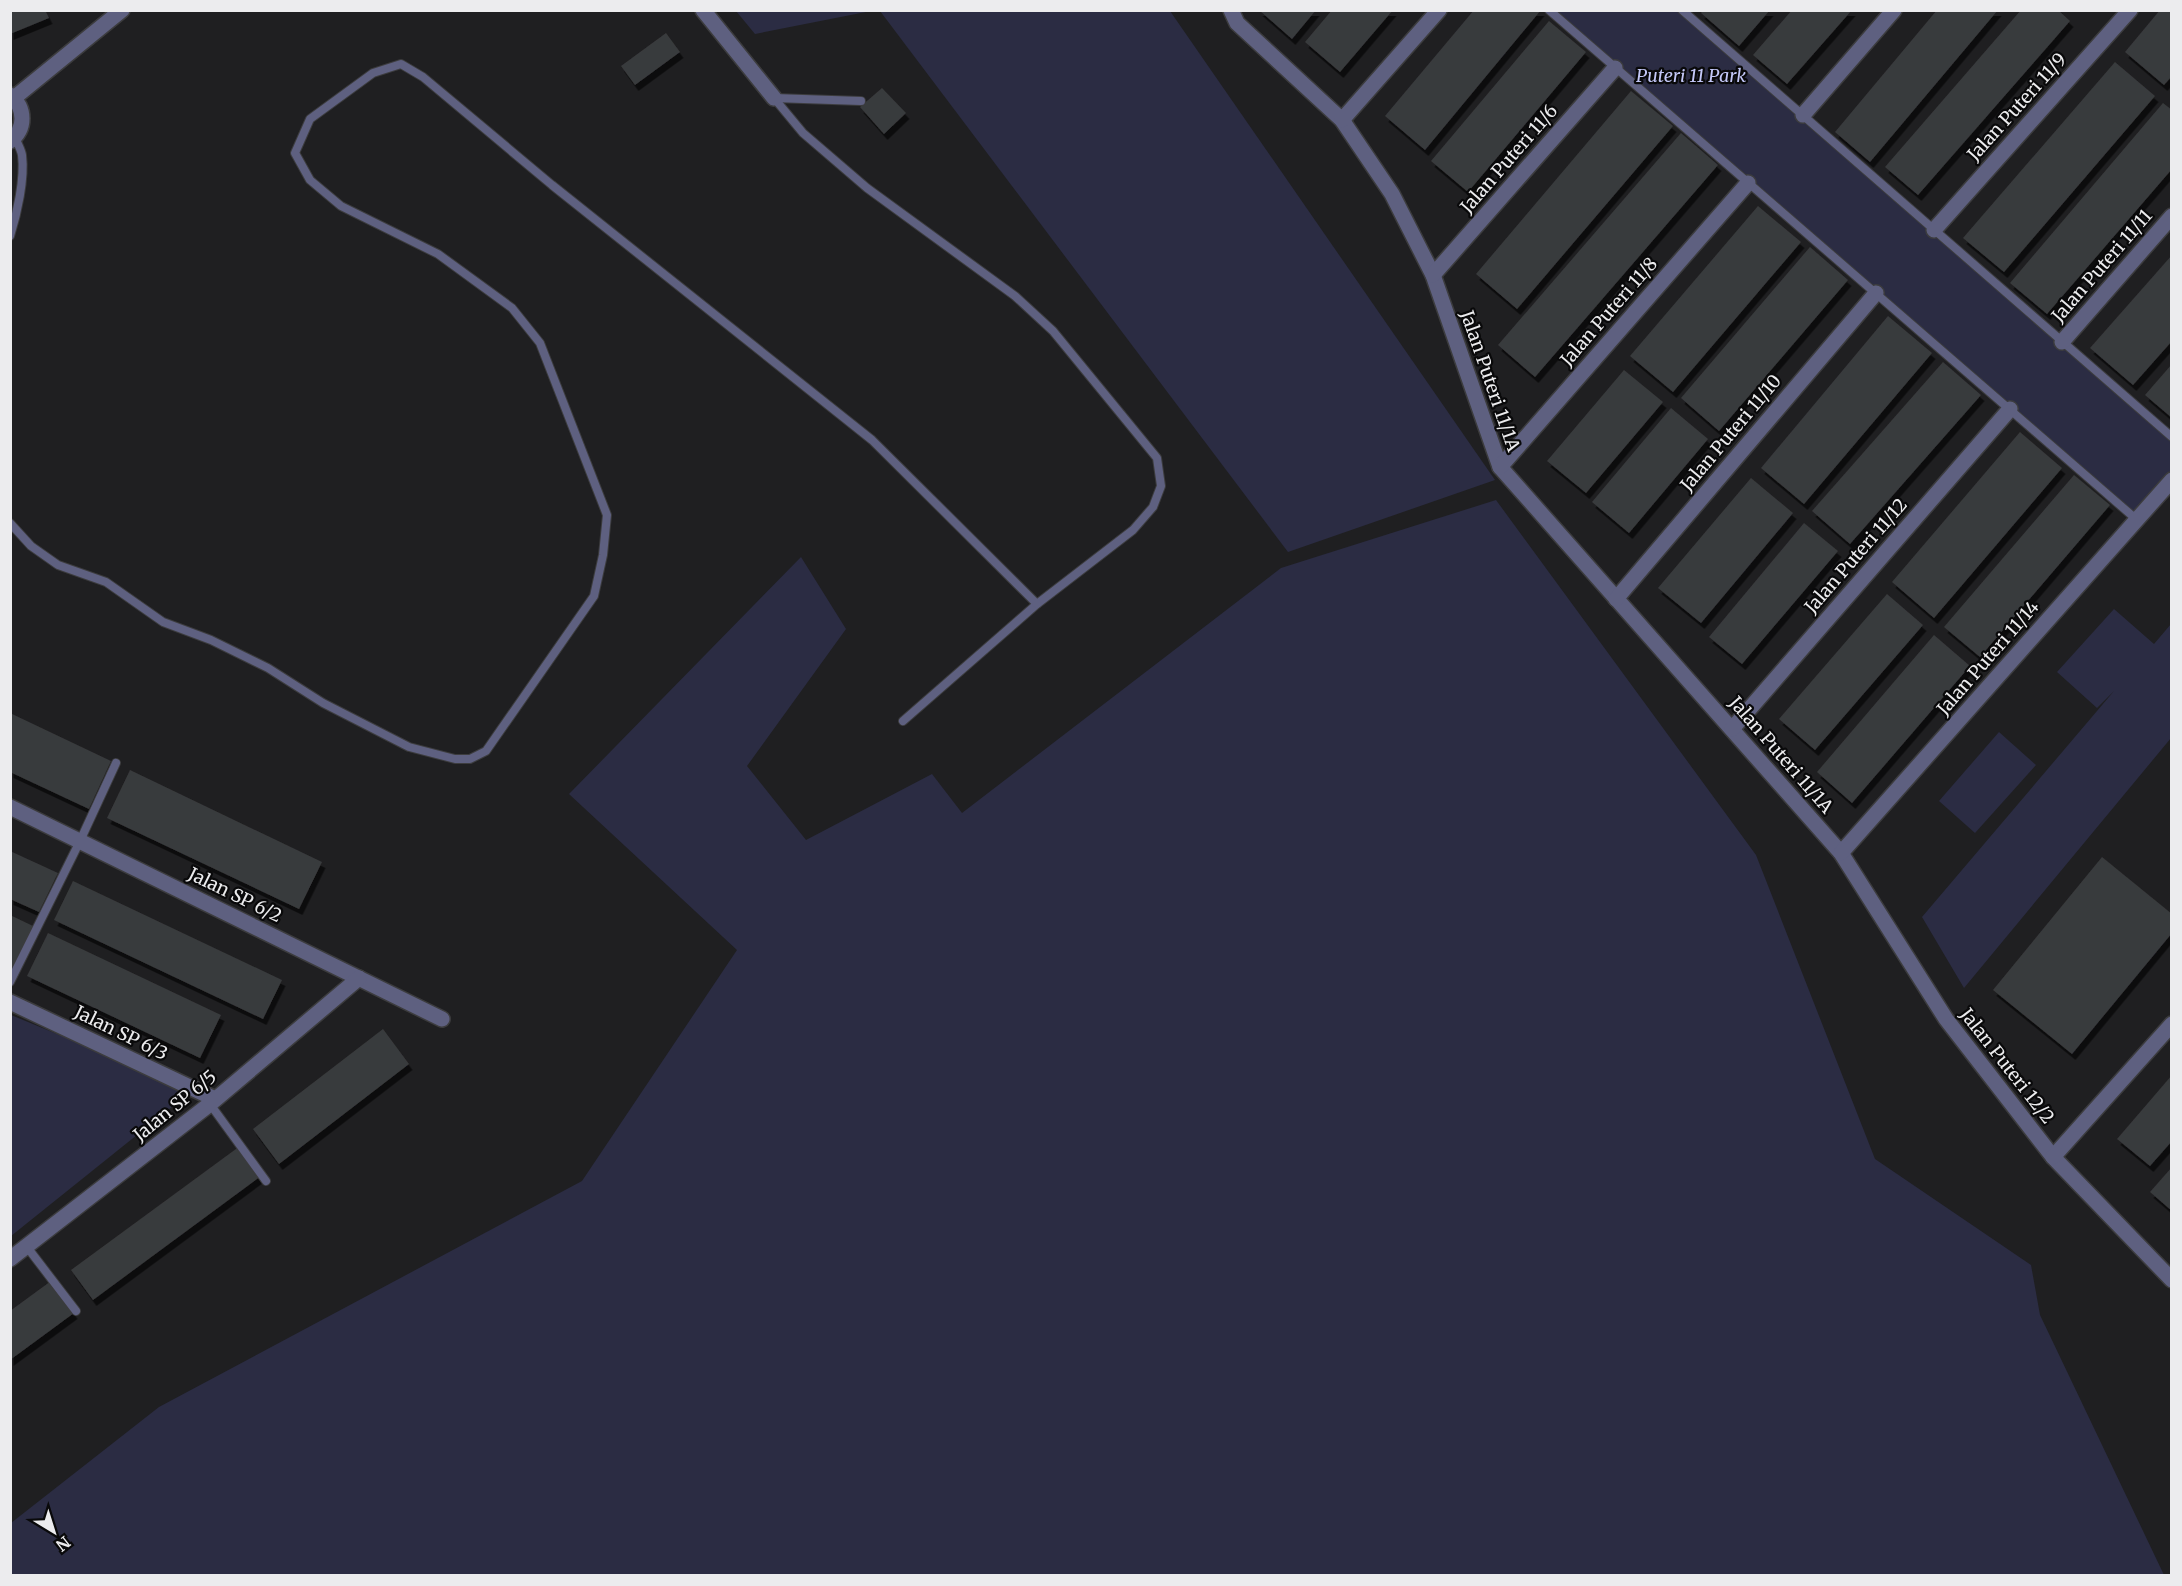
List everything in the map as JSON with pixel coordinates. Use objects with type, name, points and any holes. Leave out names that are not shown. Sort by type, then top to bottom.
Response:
[{"type":"street","points":[[13,139],[22,122],[19,105],[12,96],[122,10]]},
{"type":"street","points":[[703,10],[774,98]]},
{"type":"street","name":"Jalan Puteri 11/1A","points":[[1231,10],[1237,23],[1342,120],[1392,194],[1433,275],[1500,467],[1841,853]]},
{"type":"street","points":[[1342,120],[1439,10]]},
{"type":"street","points":[[1803,115],[1894,10]]},
{"type":"street","name":"Jalan Puteri 11/9","points":[[1934,230],[2130,10]]},
{"type":"street","name":"Jalan Puteri 11/6","points":[[1433,275],[1615,68]]},
{"type":"street","name":"Jalan Puteri 11/8","points":[[1500,467],[1748,183]]},
{"type":"street","name":"Jalan Puteri 11/11","points":[[2062,342],[2172,216]]},
{"type":"street","name":"Jalan Puteri 11/10","points":[[1616,599],[1876,293]]},
{"type":"street","name":"Jalan Puteri 11/12","points":[[1732,729],[2010,409]]},
{"type":"street","name":"Jalan Puteri 11/14","points":[[1841,853],[2168,484]]},
{"type":"street","name":"Jalan SP 6/2","points":[[10,807],[442,1019]]},
{"type":"street","name":"Jalan Puteri 12/2","points":[[1841,853],[1946,1019],[2054,1157],[2172,1280]]},
{"type":"street","name":"Jalan SP 6/5","points":[[10,1259],[212,1102],[359,978]]},
{"type":"street","name":"Jalan SP 6/3","points":[[10,1002],[212,1102]]},
{"type":"street","points":[[2054,1157],[2172,1024]]},
{"type":"lane","points":[[1549,10],[2136,519]]},
{"type":"lane","points":[[1682,10],[2172,437]]},
{"type":"lane","points":[[10,523],[31,546],[58,565],[106,582],[163,622],[211,640],[268,668],[323,703],[409,747],[455,759],[470,759],[486,751],[594,596],[603,555],[606,515],[540,344],[512,308],[438,254],[341,206],[310,180],[295,153],[310,120],[373,73],[401,64],[423,78],[552,185],[872,440],[1038,604]]},
{"type":"lane","points":[[774,98],[861,101]]},
{"type":"lane","points":[[774,98],[803,133],[867,188],[1015,296],[1053,331],[1157,458],[1161,486],[1153,507],[1132,530],[1038,604],[903,721]]},
{"type":"lane","points":[[10,236],[16,219],[22,155],[13,139]]},
{"type":"lane","points":[[10,982],[116,763]]},
{"type":"lane","points":[[212,1102],[266,1181]]},
{"type":"lane","points":[[27,1247],[76,1311]]},
{"type":"green space","points":[[736,11],[871,11],[755,34]]},
{"type":"green space","points":[[880,11],[1170,11],[1495,480],[1288,552]]},
{"type":"green space","name":"Puteri 11 Park","points":[[1549,11],[1682,11],[2171,437],[2171,480],[2136,519]]},
{"type":"green space","points":[[1496,500],[1756,855],[1875,1159],[2031,1265],[2040,1315],[2164,1575],[11,1575],[11,1523],[159,1407],[582,1181],[737,950],[569,794],[801,557],[846,629],[747,766],[806,840],[932,774],[962,813],[1281,568]]},
{"type":"green space","points":[[2114,609],[2154,644],[2171,624],[2171,738],[1964,988],[1922,917],[2114,691],[2097,708],[2057,672]]},
{"type":"green space","points":[[1999,732],[2036,765],[1975,833],[1939,801]]},
{"type":"green space","points":[[11,1015],[193,1090],[11,1236]]},
{"type":"building","points":[[10,10],[45,10],[49,18],[10,34]]},
{"type":"building","points":[[1259,10],[1316,10],[1292,39]]},
{"type":"building","points":[[1332,10],[1393,10],[1340,72],[1305,42]]},
{"type":"building","points":[[1474,10],[1541,10],[1425,150],[1385,116]]},
{"type":"building","points":[[1703,10],[1770,10],[1739,46],[1701,13]]},
{"type":"building","points":[[1792,10],[1852,10],[1787,84],[1753,55]]},
{"type":"building","points":[[1937,10],[1998,10],[1870,162],[1835,132]]},
{"type":"building","points":[[2021,10],[2058,10],[2070,21],[1918,195],[1885,167]]},
{"type":"building","points":[[2160,10],[2172,10],[2172,76],[2164,85],[2125,52]]},
{"type":"building","points":[[1549,21],[1586,52],[1468,192],[1431,161]]},
{"type":"building","points":[[666,33],[680,52],[635,85],[621,66]]},
{"type":"building","points":[[2115,62],[2155,96],[2004,272],[1963,238]]},
{"type":"building","points":[[882,88],[906,113],[884,134],[860,107]]},
{"type":"building","points":[[1631,91],[1673,126],[1517,309],[1476,274]]},
{"type":"building","points":[[2163,103],[2172,110],[2172,169],[2047,314],[2010,283]]},
{"type":"building","points":[[1681,133],[1718,165],[1535,377],[1498,345]]},
{"type":"building","points":[[1758,206],[1801,242],[1673,392],[1630,356]]},
{"type":"building","points":[[1810,247],[1848,280],[1719,431],[1681,398]]},
{"type":"building","points":[[2172,255],[2172,341],[2133,385],[2090,348]]},
{"type":"building","points":[[1888,316],[1932,353],[1804,504],[1761,468]]},
{"type":"building","points":[[1943,362],[1981,395],[1850,544],[1812,511]]},
{"type":"building","points":[[2172,364],[2172,418],[2145,395]]},
{"type":"building","points":[[1624,370],[1663,402],[1586,493],[1547,461]]},
{"type":"building","points":[[1671,408],[1708,439],[1629,533],[1592,502]]},
{"type":"building","points":[[2020,432],[2062,468],[1934,618],[1892,582]]},
{"type":"building","points":[[2074,475],[2110,505],[1980,657],[1944,627]]},
{"type":"building","points":[[1751,478],[1793,513],[1701,623],[1658,588]]},
{"type":"building","points":[[1804,523],[1838,551],[1742,664],[1709,637]]},
{"type":"building","points":[[1887,594],[1923,625],[1815,750],[1779,719]]},
{"type":"building","points":[[1934,635],[1970,666],[1852,803],[1817,772]]},
{"type":"building","points":[[10,713],[111,761],[89,809],[10,772]]},
{"type":"building","points":[[130,770],[322,862],[299,909],[107,818]]},
{"type":"building","points":[[10,851],[58,873],[39,912],[10,899]]},
{"type":"building","points":[[2102,857],[2172,914],[2172,933],[2072,1054],[1993,990]]},
{"type":"building","points":[[73,881],[282,980],[263,1019],[54,920]]},
{"type":"building","points":[[10,915],[33,926],[12,968],[10,967]]},
{"type":"building","points":[[48,933],[221,1015],[200,1058],[27,976]]},
{"type":"building","points":[[383,1029],[409,1064],[279,1164],[253,1129]]},
{"type":"building","points":[[2172,1075],[2172,1141],[2150,1166],[2117,1139]]},
{"type":"building","points":[[240,1146],[261,1176],[93,1300],[71,1270]]},
{"type":"building","points":[[2172,1167],[2172,1211],[2150,1192]]},
{"type":"building","points":[[51,1281],[74,1313],[10,1360],[10,1311]]}]
